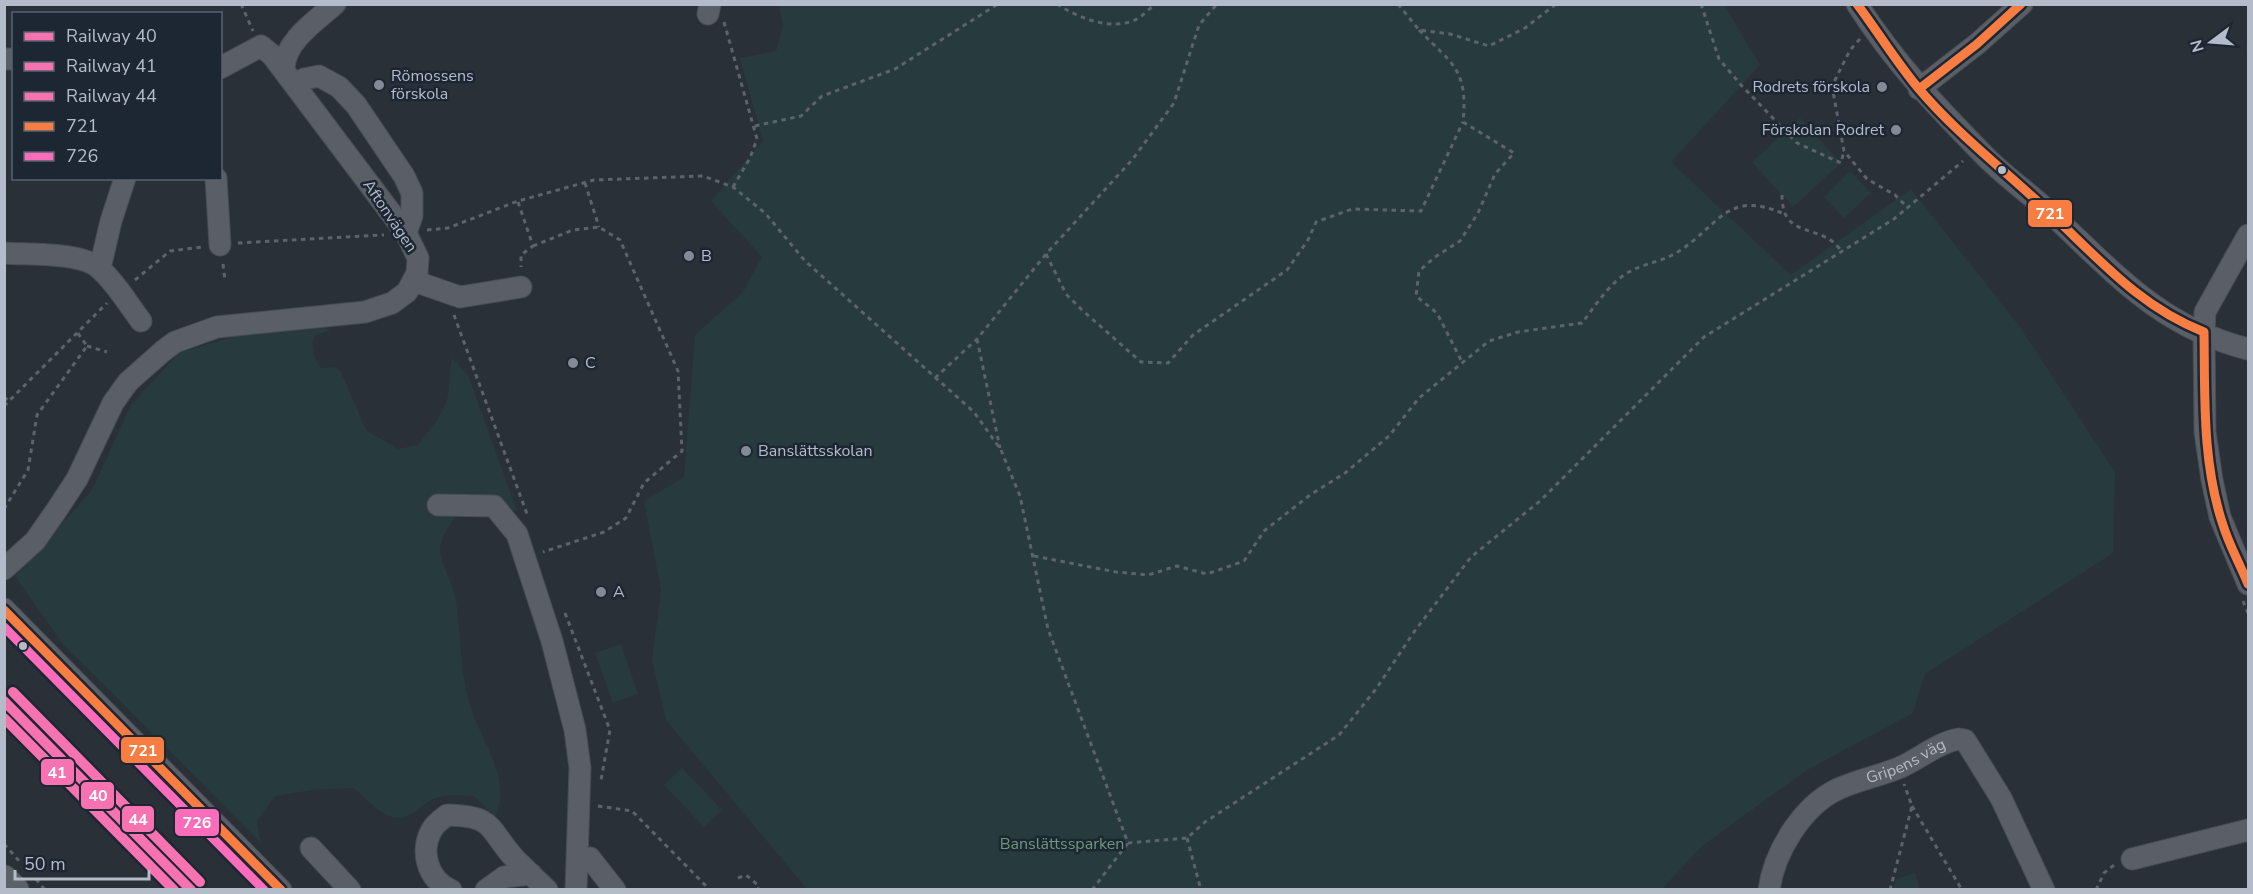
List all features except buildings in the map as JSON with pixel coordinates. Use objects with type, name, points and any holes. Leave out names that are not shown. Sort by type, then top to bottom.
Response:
[{"type":"main road","points":[[4,879],[15,890]]},
{"type":"street","points":[[284,68],[284,56],[297,39],[335,4]]},
{"type":"street","points":[[1857,4],[1919,89],[1977,147],[2137,295],[2174,320],[2248,350]]},
{"type":"street","points":[[1919,89],[2022,4]]},
{"type":"street","name":"Aftonvägen","points":[[261,46],[284,68],[406,233],[418,258],[414,281]]},
{"type":"street","points":[[222,67],[261,46]]},
{"type":"street","points":[[296,86],[304,79],[319,76],[339,87],[356,105],[412,193],[412,216],[406,233]]},
{"type":"street","points":[[100,268],[111,231],[111,221],[124,180]]},
{"type":"street","points":[[216,180],[220,245]]},
{"type":"street","points":[[2244,589],[2220,517],[2212,480],[2205,432],[2204,332],[2205,312],[2248,235]]},
{"type":"street","points":[[4,253],[72,258],[100,268],[141,321]]},
{"type":"street","points":[[4,569],[36,541],[56,511],[77,479],[113,403],[128,382],[176,342],[217,327],[365,312],[392,303],[407,292],[414,281],[460,297],[521,287]]},
{"type":"street","points":[[438,505],[494,506],[517,534],[552,641],[575,730],[580,768],[576,890]]},
{"type":"street","points":[[4,609],[281,890]]},
{"type":"street","name":"Gripens väg","points":[[1769,890],[1775,866],[1785,843],[1803,818],[1822,799],[1856,782],[1898,768],[1953,740],[1965,740],[2001,798],[2044,890]]},
{"type":"street","points":[[451,890],[435,879],[427,863],[425,845],[433,826],[447,814],[472,815],[489,824],[515,859],[547,890]]},
{"type":"street","points":[[2132,859],[2248,830]]},
{"type":"street","points":[[311,849],[350,890]]},
{"type":"street","points":[[590,858],[615,890]]},
{"type":"street","points":[[486,890],[504,877],[531,874]]},
{"type":"path","points":[[241,4],[261,46]]},
{"type":"path","points":[[755,126],[801,116],[822,96],[895,69],[998,4]]},
{"type":"path","points":[[1057,4],[1068,11],[1106,25],[1135,20],[1155,4]]},
{"type":"path","points":[[935,378],[977,339],[1046,254],[1132,160],[1174,103],[1199,25],[1217,4]]},
{"type":"path","points":[[1046,254],[1066,294],[1082,310],[1141,362],[1168,363],[1194,335],[1287,270],[1308,240],[1316,222],[1352,209],[1421,211],[1463,122],[1465,101],[1460,73],[1398,4]]},
{"type":"path","points":[[1419,30],[1450,34],[1489,46],[1525,28],[1556,4]]},
{"type":"path","points":[[1701,4],[1719,59],[1797,143],[1841,163],[1844,151],[1832,86],[1850,50],[1871,26]]},
{"type":"path","points":[[709,9],[724,19],[757,139],[750,158],[733,187]]},
{"type":"path","points":[[1462,362],[1437,313],[1416,296],[1419,271],[1435,257],[1460,241],[1478,213],[1495,174],[1514,153],[1463,122]]},
{"type":"path","points":[[1092,890],[1128,843],[1187,838],[1205,822],[1339,735],[1376,689],[1414,632],[1471,557],[1540,501],[1704,337],[1777,290],[1843,252],[1908,208],[1952,173],[1977,147]]},
{"type":"path","points":[[1844,151],[1867,179],[1895,195],[1908,208]]},
{"type":"path","points":[[4,406],[118,292],[170,251],[220,245],[406,233],[448,228],[518,201],[585,182],[703,176],[733,187],[765,213],[805,261],[974,412],[1001,450]]},
{"type":"path","points":[[585,182],[599,227]]},
{"type":"path","points":[[1782,195],[1784,214]]},
{"type":"path","points":[[518,201],[533,246]]},
{"type":"path","points":[[1034,556],[1116,572],[1148,575],[1177,566],[1207,574],[1244,561],[1264,531],[1353,466],[1389,436],[1419,398],[1489,341],[1518,332],[1582,323],[1611,287],[1631,270],[1675,254],[1697,238],[1724,212],[1752,204],[1784,214],[1797,228],[1829,239],[1843,252]]},
{"type":"path","points":[[521,287],[521,255],[533,246],[573,230],[599,227],[620,240],[678,371],[682,451],[644,483],[626,518],[604,532],[542,552]]},
{"type":"path","points":[[77,332],[87,346],[107,352]]},
{"type":"path","points":[[977,339],[1001,450],[1020,496],[1048,629],[1128,843]]},
{"type":"path","points":[[4,509],[28,470],[37,415],[87,346]]},
{"type":"path","points":[[4,397],[10,402]]},
{"type":"path","points":[[2244,589],[2248,613]]},
{"type":"path","points":[[1898,768],[1912,806],[1962,890]]},
{"type":"path","points":[[596,806],[632,811],[710,890]]},
{"type":"path","points":[[1890,890],[1912,806]]},
{"type":"path","points":[[1187,838],[1201,890]]},
{"type":"path","points":[[2096,890],[2110,867],[2132,859]]},
{"type":"path","points":[[738,878],[746,875],[759,886],[758,890]]},
{"type":"green space","name":"Banslättssparken","points":[[779,4],[1724,5],[1760,65],[1671,162],[1791,275],[1911,189],[2020,327],[2115,472],[2113,553],[1925,674],[1913,713],[1807,770],[1702,846],[1662,889],[807,889],[666,720],[652,660],[661,590],[644,501],[684,477],[695,335],[743,292],[762,257],[711,201],[763,141],[740,58],[776,51],[783,27]]},
{"type":"green space","points":[[1800,118],[1841,163],[1793,207],[1752,162]]},
{"type":"green space","points":[[1850,171],[1871,193],[1844,218],[1824,197]]},
{"type":"green space","points":[[324,328],[331,330],[316,335],[312,342],[314,356],[321,368],[335,367],[341,372],[366,430],[398,449],[418,445],[440,415],[448,396],[452,358],[468,375],[517,511],[478,509],[457,515],[443,537],[440,552],[455,596],[462,665],[470,705],[498,774],[500,802],[495,817],[474,796],[445,796],[429,801],[411,814],[398,818],[390,817],[378,810],[353,788],[312,790],[275,796],[257,821],[261,843],[62,643],[15,576],[92,490],[131,405],[180,352],[238,336]]},
{"type":"green space","points":[[621,644],[638,694],[613,703],[595,653]]},
{"type":"green space","points":[[682,768],[722,810],[704,827],[664,785]]},
{"type":"green space","points":[[1915,873],[1920,889],[1893,889],[1896,879]]},
{"type":"rail line","name":"44","points":[[13,692],[200,882]]},
{"type":"rail line","name":"40","points":[[4,701],[191,890]]},
{"type":"rail line","name":"41","points":[[4,718],[174,890]]},
{"type":"transit line","name":"721","points":[[1857,4],[1919,89],[1966,138],[2140,296],[2181,322],[2204,332]]},
{"type":"transit line","name":"721","points":[[1919,89],[1977,44],[2021,4]]},
{"type":"transit line","name":"721","points":[[2204,332],[2206,429],[2211,478],[2225,532],[2248,584]]},
{"type":"transit line","name":"721","points":[[4,610],[281,890]]},
{"type":"transit line","name":"726","points":[[4,627],[264,890]]},
{"type":"place","name":"Römossens förskola","points":[[379,85]]},
{"type":"place","name":"Rodrets förskola","points":[[1882,87]]},
{"type":"place","name":"Förskolan Rodret","points":[[1896,130]]},
{"type":"place","name":"B","points":[[689,256]]},
{"type":"place","name":"C","points":[[573,363]]},
{"type":"place","name":"Banslättsskolan","points":[[746,451]]},
{"type":"place","name":"A","points":[[601,592]]}]
